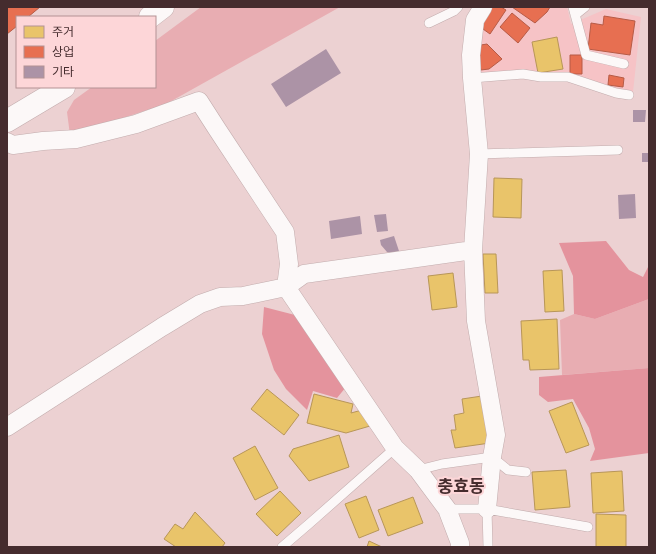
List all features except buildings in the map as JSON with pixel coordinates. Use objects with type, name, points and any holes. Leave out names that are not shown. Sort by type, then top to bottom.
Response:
[{"type":"main road","points":[[151,16],[163,7]]},
{"type":"main road","points":[[7,121],[62,88]]},
{"type":"street","points":[[483,7],[474,20],[471,55],[479,154],[473,250],[476,321],[496,435],[492,457],[487,510]]},
{"type":"street","points":[[7,142],[13,145],[76,139],[136,124],[199,101],[285,232],[288,264],[286,287],[395,448],[418,470],[447,509],[460,543],[460,547]]},
{"type":"street","points":[[7,427],[200,304],[220,297],[243,296],[286,287],[304,274],[473,250]]},
{"type":"lane","points":[[429,23],[454,11],[458,7]]},
{"type":"lane","points":[[585,7],[574,11],[586,55],[624,64]]},
{"type":"lane","points":[[472,78],[523,74],[541,77],[568,77],[616,93],[629,95]]},
{"type":"lane","points":[[479,154],[618,150]]},
{"type":"lane","points":[[282,547],[395,448]]},
{"type":"lane","points":[[418,470],[442,464],[492,457],[508,470],[526,472]]},
{"type":"lane","points":[[447,509],[487,510],[588,527]]},
{"type":"lane","points":[[487,510],[488,547]]},
{"type":"shaded area","points":[[201,7],[340,7],[166,104],[70,135],[67,112],[74,100],[91,88],[156,88],[156,40]]},
{"type":"shaded area","points":[[488,7],[567,7],[571,24],[606,9],[641,17],[633,92],[567,75],[478,75],[479,22]]},
{"type":"shaded area","points":[[606,241],[629,270],[643,277],[649,265],[649,299],[595,319],[574,314],[573,276],[559,243]]},
{"type":"shaded area","points":[[649,299],[649,368],[562,375],[560,320],[574,314],[595,319]]},
{"type":"shaded area","points":[[264,307],[295,315],[346,387],[337,398],[313,391],[307,410],[286,389],[274,370],[262,334]]},
{"type":"shaded area","points":[[649,368],[649,453],[590,461],[595,449],[589,428],[573,399],[548,402],[539,395],[539,377]]},
{"type":"district","name":"충효동","points":[[461,486]]}]
